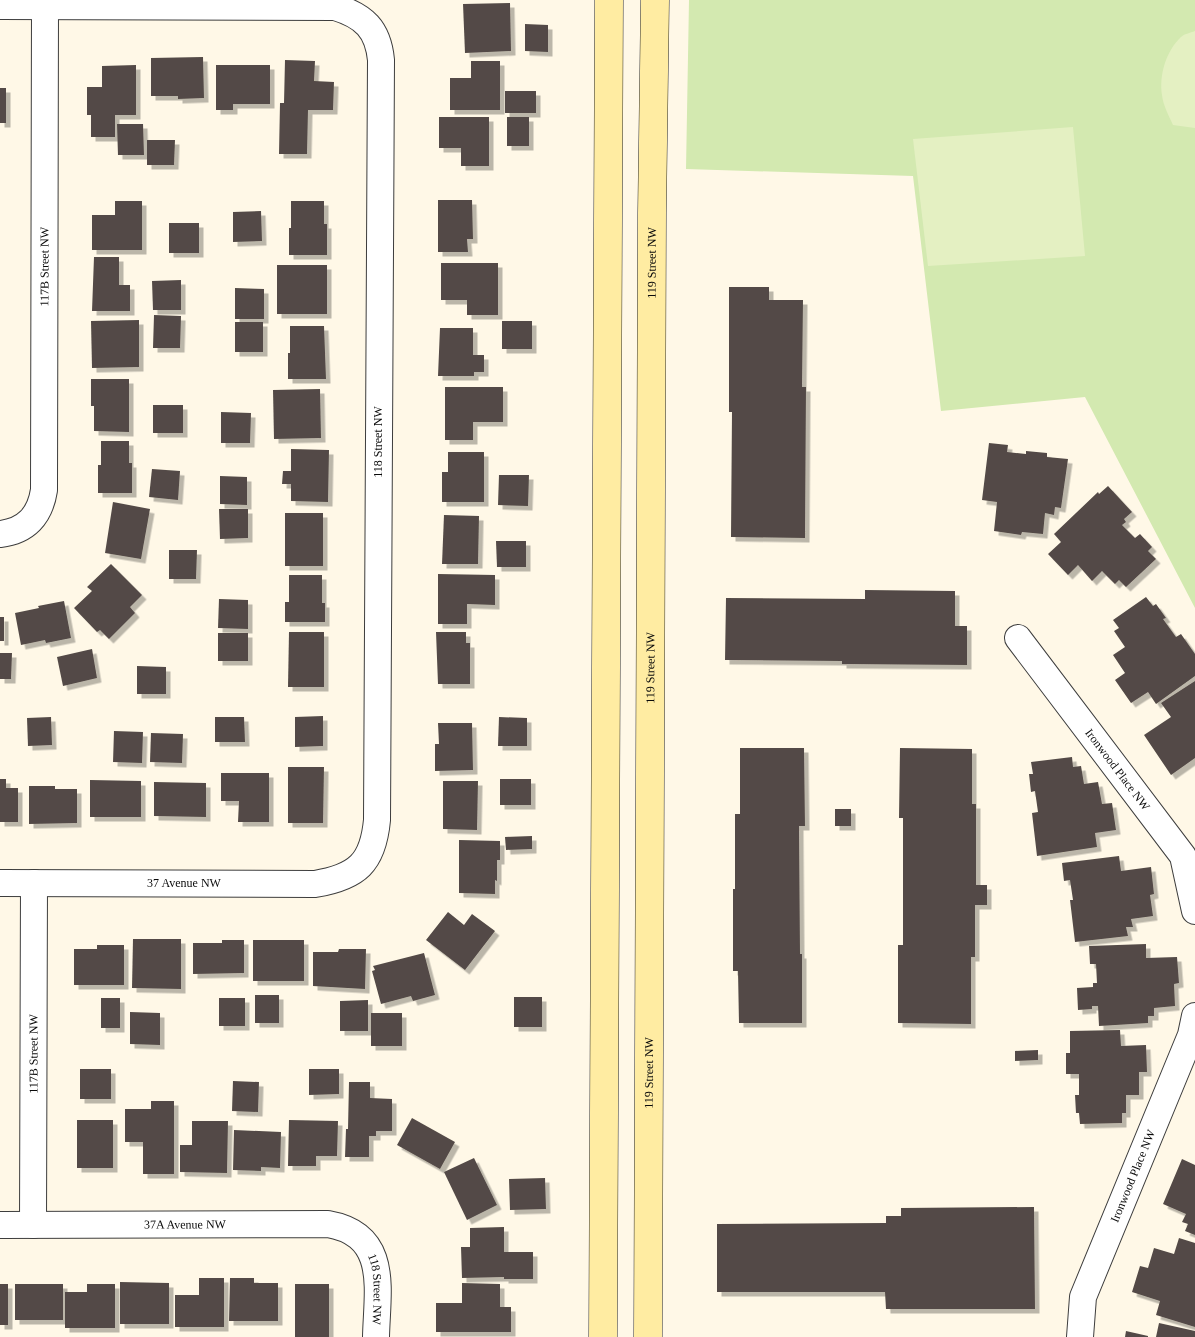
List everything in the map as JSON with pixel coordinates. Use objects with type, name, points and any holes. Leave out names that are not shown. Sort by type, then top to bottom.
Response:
[{"type":"main road","points":[[603,1337],[608,0]]},
{"type":"main road","name":"119 Street NW","points":[[648,1337],[654,0]]},
{"type":"street","points":[[0,6],[44,6]]},
{"type":"street","name":"118 Street NW","points":[[44,6],[324,6],[343,10],[365,22],[373,30],[380,48],[377,820],[376,834],[363,864]]},
{"type":"street","name":"117B Street NW","points":[[0,534],[19,530],[28,524],[42,502],[44,490],[44,6]]},
{"type":"street","name":"Ironwood Place NW","points":[[1018,638],[1183,856],[1195,911]]},
{"type":"street","name":"37 Avenue NW","points":[[0,883],[315,884],[341,878],[363,864]]},
{"type":"street","name":"117B Street NW","points":[[33,1225],[34,883]]},
{"type":"street","name":"Ironwood Place NW","points":[[1080,1337],[1083,1298],[1190,1035],[1195,1016]]},
{"type":"street","name":"37A Avenue NW","points":[[0,1225],[328,1224],[342,1226],[356,1234],[366,1243]]},
{"type":"street","name":"118 Street NW","points":[[366,1243],[376,1263],[376,1337]]},
{"type":"green space","points":[[689,0],[1195,0],[1195,608],[1085,397],[941,411],[913,176],[686,169]]},
{"type":"green space","points":[[1195,31],[1195,128],[1173,125],[1166,110],[1161,87],[1165,64],[1171,49],[1182,36]]},
{"type":"green space","points":[[1073,127],[1085,256],[928,266],[913,139]]},
{"type":"building","points":[[510,3],[511,51],[465,53],[463,4]]},
{"type":"building","points":[[525,24],[548,25],[548,52],[525,51]]},
{"type":"building","points":[[203,57],[204,98],[178,99],[178,96],[151,96],[151,58]]},
{"type":"building","points":[[285,60],[315,61],[314,81],[334,82],[333,110],[308,110],[307,154],[279,154],[280,103],[284,103]]},
{"type":"building","points":[[471,61],[500,61],[500,110],[450,110],[450,78],[471,78]]},
{"type":"building","points":[[136,65],[136,115],[115,115],[115,137],[91,137],[91,115],[87,115],[87,87],[102,87],[102,66]]},
{"type":"building","points":[[216,65],[270,65],[270,104],[233,104],[233,110],[216,110]]},
{"type":"building","points":[[0,88],[6,88],[6,123],[0,123]]},
{"type":"building","points":[[505,91],[536,91],[536,113],[505,113]]},
{"type":"building","points":[[439,117],[489,117],[489,166],[461,166],[461,148],[439,148]]},
{"type":"building","points":[[507,117],[529,117],[529,146],[507,146]]},
{"type":"building","points":[[117,124],[143,124],[144,155],[118,155]]},
{"type":"building","points":[[147,140],[175,140],[174,165],[147,165]]},
{"type":"building","points":[[438,200],[472,200],[473,239],[467,239],[468,252],[438,252]]},
{"type":"building","points":[[115,201],[142,201],[142,250],[92,250],[92,215],[115,215]]},
{"type":"building","points":[[291,201],[324,201],[324,224],[327,224],[327,255],[289,255]]},
{"type":"building","points":[[261,211],[262,241],[233,242],[233,212]]},
{"type":"building","points":[[169,223],[199,223],[199,253],[169,253]]},
{"type":"building","points":[[94,257],[119,257],[119,285],[130,285],[130,311],[92,311]]},
{"type":"building","points":[[441,263],[498,263],[498,315],[467,315],[467,300],[441,300]]},
{"type":"building","points":[[277,265],[327,265],[327,314],[277,314]]},
{"type":"building","points":[[181,280],[181,310],[153,310],[152,281]]},
{"type":"building","points":[[729,287],[769,287],[769,300],[803,300],[802,387],[806,387],[805,538],[731,537],[732,412],[729,412]]},
{"type":"building","points":[[235,288],[264,289],[264,319],[235,319]]},
{"type":"building","points":[[154,315],[181,316],[180,348],[153,348]]},
{"type":"building","points":[[139,320],[139,367],[92,368],[91,321]]},
{"type":"building","points":[[502,321],[532,321],[532,349],[502,349]]},
{"type":"building","points":[[235,322],[263,322],[263,352],[235,352]]},
{"type":"building","points":[[290,326],[324,326],[326,379],[288,379]]},
{"type":"building","points":[[440,328],[473,328],[473,355],[484,355],[484,372],[474,372],[474,376],[438,376]]},
{"type":"building","points":[[91,379],[129,379],[129,432],[94,431],[94,406],[91,406]]},
{"type":"building","points":[[445,387],[503,387],[503,422],[473,422],[473,440],[445,440]]},
{"type":"building","points":[[320,389],[321,438],[274,439],[273,390]]},
{"type":"building","points":[[153,405],[183,405],[183,433],[153,433]]},
{"type":"building","points":[[221,412],[251,413],[250,443],[221,443]]},
{"type":"building","points":[[101,441],[129,441],[129,463],[132,463],[132,493],[98,493],[98,465],[101,465]]},
{"type":"building","points":[[989,443],[1008,445],[1007,452],[1026,454],[1026,451],[1047,453],[1047,457],[1068,459],[1061,508],[1055,507],[1054,515],[1045,513],[1043,534],[1022,532],[1021,535],[994,531],[997,502],[982,500]]},
{"type":"building","points":[[291,449],[329,450],[328,502],[291,501],[291,484],[282,484],[283,471],[291,471]]},
{"type":"building","points":[[448,452],[484,452],[484,502],[442,502],[442,472],[448,472]]},
{"type":"building","points":[[152,469],[180,471],[178,500],[149,497]]},
{"type":"building","points":[[499,475],[529,475],[528,506],[498,505]]},
{"type":"building","points":[[220,476],[247,477],[247,505],[220,504]]},
{"type":"building","points":[[1108,486],[1132,512],[1124,519],[1126,522],[1122,525],[1135,538],[1140,534],[1152,547],[1148,551],[1156,559],[1126,587],[1119,580],[1115,584],[1102,571],[1092,581],[1078,565],[1068,575],[1048,554],[1061,542],[1054,534],[1098,492],[1099,494]]},
{"type":"building","points":[[113,502],[150,509],[141,559],[105,553]]},
{"type":"building","points":[[219,509],[248,509],[248,538],[220,539]]},
{"type":"building","points":[[285,513],[323,513],[323,566],[285,566]]},
{"type":"building","points":[[444,515],[479,516],[478,564],[442,564]]},
{"type":"building","points":[[496,541],[526,541],[526,567],[497,567]]},
{"type":"building","points":[[169,550],[197,550],[196,579],[169,579]]},
{"type":"building","points":[[111,564],[142,595],[130,607],[135,613],[109,639],[100,630],[97,632],[74,608],[92,591],[87,587]]},
{"type":"building","points":[[438,574],[495,575],[495,605],[467,604],[467,624],[438,624]]},
{"type":"building","points":[[289,575],[322,575],[322,603],[325,603],[325,622],[285,622],[285,602],[289,602]]},
{"type":"building","points":[[865,590],[955,591],[955,626],[967,626],[967,665],[842,664],[842,661],[725,660],[726,598],[865,599]]},
{"type":"building","points":[[1146,597],[1153,606],[1156,604],[1166,618],[1163,619],[1176,637],[1181,634],[1195,654],[1195,676],[1156,704],[1148,692],[1131,703],[1115,680],[1125,673],[1113,655],[1125,647],[1114,631],[1119,628],[1113,620]]},
{"type":"building","points":[[219,599],[248,600],[248,629],[218,628]]},
{"type":"building","points":[[64,601],[71,638],[46,643],[45,640],[21,645],[15,613]]},
{"type":"building","points":[[0,617],[4,617],[4,641],[0,641]]},
{"type":"building","points":[[289,632],[324,632],[324,687],[288,687]]},
{"type":"building","points":[[436,632],[466,632],[466,643],[470,643],[470,684],[438,684]]},
{"type":"building","points":[[218,633],[248,633],[248,661],[218,661]]},
{"type":"building","points":[[92,649],[97,678],[63,686],[57,657]]},
{"type":"building","points":[[0,653],[12,653],[11,679],[0,679]]},
{"type":"building","points":[[137,666],[166,667],[166,694],[137,694]]},
{"type":"building","points":[[1195,681],[1195,758],[1171,775],[1144,735],[1171,717],[1161,703]]},
{"type":"building","points":[[323,716],[323,746],[295,747],[295,717]]},
{"type":"building","points":[[51,717],[52,745],[28,746],[27,718]]},
{"type":"building","points":[[215,717],[244,717],[245,742],[215,742]]},
{"type":"building","points":[[499,717],[527,718],[527,746],[498,746]]},
{"type":"building","points":[[438,723],[472,723],[473,770],[435,771],[435,744],[439,744]]},
{"type":"building","points":[[114,731],[143,732],[142,763],[113,762]]},
{"type":"building","points":[[151,733],[183,734],[182,763],[150,762]]},
{"type":"building","points":[[740,748],[804,748],[805,826],[799,826],[802,1023],[739,1023],[738,971],[733,971],[733,889],[735,889],[735,814],[740,814]]},
{"type":"building","points":[[900,748],[972,749],[972,804],[976,804],[976,885],[987,885],[987,905],[975,905],[975,957],[971,957],[971,1024],[898,1023],[898,945],[903,945],[903,818],[899,818]]},
{"type":"building","points":[[1072,757],[1073,767],[1081,766],[1084,784],[1098,782],[1102,804],[1112,803],[1116,830],[1095,833],[1097,847],[1037,856],[1032,813],[1038,812],[1035,791],[1031,792],[1029,774],[1033,774],[1031,762]]},
{"type":"building","points":[[288,767],[324,767],[323,823],[288,823]]},
{"type":"building","points":[[221,773],[269,773],[269,822],[238,822],[239,801],[221,801]]},
{"type":"building","points":[[0,779],[6,779],[6,788],[18,788],[18,822],[0,822]]},
{"type":"building","points":[[500,779],[531,779],[531,805],[500,805]]},
{"type":"building","points":[[90,780],[141,781],[141,817],[90,817]]},
{"type":"building","points":[[443,781],[478,781],[477,830],[443,829]]},
{"type":"building","points":[[154,782],[206,783],[206,817],[154,816]]},
{"type":"building","points":[[29,786],[55,786],[55,789],[77,789],[77,823],[29,824]]},
{"type":"building","points":[[835,809],[851,809],[851,826],[835,826]]},
{"type":"building","points":[[532,836],[532,849],[506,850],[505,837]]},
{"type":"building","points":[[459,840],[500,841],[500,860],[497,860],[495,894],[459,893]]},
{"type":"building","points":[[1119,856],[1121,871],[1151,867],[1154,894],[1150,895],[1153,916],[1131,919],[1133,927],[1126,927],[1128,936],[1075,942],[1070,900],[1073,900],[1070,880],[1064,881],[1062,863]]},
{"type":"building","points":[[448,912],[464,925],[472,914],[495,931],[465,970],[426,940]]},
{"type":"building","points":[[133,939],[181,939],[181,989],[132,988]]},
{"type":"building","points":[[222,940],[244,940],[244,973],[193,974],[193,943],[222,943]]},
{"type":"building","points":[[253,940],[304,940],[304,981],[253,981]]},
{"type":"building","points":[[1146,944],[1146,958],[1177,957],[1179,983],[1174,984],[1175,1006],[1154,1008],[1154,1016],[1148,1016],[1148,1023],[1099,1026],[1098,1006],[1092,1006],[1092,1009],[1078,1010],[1077,988],[1093,987],[1093,983],[1097,983],[1096,964],[1090,964],[1089,946]]},
{"type":"building","points":[[97,945],[124,945],[124,985],[74,985],[74,949],[97,949]]},
{"type":"building","points":[[339,949],[366,949],[365,989],[313,986],[313,952],[338,952]]},
{"type":"building","points":[[424,953],[435,995],[413,1001],[411,996],[381,1004],[372,971],[375,970],[373,966]]},
{"type":"building","points":[[255,995],[279,995],[279,1023],[255,1023]]},
{"type":"building","points":[[514,997],[542,997],[542,1027],[514,1027]]},
{"type":"building","points":[[101,998],[120,998],[120,1028],[101,1028]]},
{"type":"building","points":[[219,998],[245,998],[245,1026],[219,1026]]},
{"type":"building","points":[[368,1000],[368,1031],[340,1031],[340,1001]]},
{"type":"building","points":[[130,1012],[160,1013],[160,1045],[130,1044]]},
{"type":"building","points":[[371,1013],[402,1013],[402,1046],[371,1046]]},
{"type":"building","points":[[1120,1030],[1121,1046],[1146,1045],[1147,1072],[1139,1072],[1139,1095],[1126,1095],[1126,1113],[1122,1113],[1122,1123],[1080,1124],[1079,1113],[1076,1113],[1075,1095],[1079,1095],[1079,1074],[1066,1074],[1066,1053],[1070,1053],[1070,1031]]},
{"type":"building","points":[[1038,1050],[1038,1060],[1015,1061],[1015,1051]]},
{"type":"building","points":[[80,1069],[111,1069],[111,1099],[80,1099]]},
{"type":"building","points":[[309,1069],[339,1069],[339,1094],[309,1095]]},
{"type":"building","points":[[233,1081],[259,1082],[258,1112],[232,1111]]},
{"type":"building","points":[[349,1082],[370,1082],[370,1098],[392,1099],[392,1131],[376,1131],[376,1136],[369,1136],[369,1157],[345,1157],[346,1129],[348,1129]]},
{"type":"building","points":[[151,1101],[174,1101],[174,1174],[143,1174],[143,1142],[125,1142],[125,1109],[151,1109]]},
{"type":"building","points":[[412,1118],[455,1142],[440,1169],[397,1145]]},
{"type":"building","points":[[77,1120],[113,1120],[113,1168],[77,1168]]},
{"type":"building","points":[[289,1120],[338,1121],[337,1156],[316,1156],[316,1166],[288,1166]]},
{"type":"building","points":[[192,1121],[228,1121],[227,1173],[180,1172],[180,1145],[192,1145]]},
{"type":"building","points":[[234,1130],[281,1132],[280,1168],[261,1167],[261,1171],[233,1170]]},
{"type":"building","points":[[474,1158],[497,1205],[467,1220],[444,1172]]},
{"type":"building","points":[[1182,1159],[1195,1165],[1195,1235],[1185,1231],[1188,1224],[1182,1222],[1186,1214],[1163,1204]]},
{"type":"building","points":[[545,1178],[546,1209],[510,1210],[509,1179]]},
{"type":"building","points":[[1034,1207],[1035,1309],[886,1309],[885,1292],[717,1292],[717,1224],[886,1223],[886,1216],[901,1216],[901,1208]]},
{"type":"building","points":[[504,1227],[504,1252],[533,1252],[533,1279],[504,1279],[504,1277],[462,1278],[461,1247],[470,1247],[470,1228]]},
{"type":"building","points":[[1179,1238],[1195,1243],[1195,1327],[1156,1315],[1160,1301],[1132,1292],[1140,1266],[1148,1268],[1154,1248],[1174,1254]]},
{"type":"building","points":[[199,1278],[224,1278],[224,1327],[175,1327],[175,1295],[199,1295]]},
{"type":"building","points":[[230,1278],[254,1278],[254,1283],[278,1283],[278,1321],[229,1321]]},
{"type":"building","points":[[120,1282],[169,1283],[169,1324],[120,1324]]},
{"type":"building","points":[[462,1283],[500,1284],[500,1307],[511,1307],[511,1332],[436,1332],[436,1303],[462,1303]]},
{"type":"building","points":[[0,1284],[8,1284],[8,1325],[0,1325]]},
{"type":"building","points":[[15,1284],[63,1284],[63,1320],[15,1320]]},
{"type":"building","points":[[87,1284],[115,1284],[115,1328],[65,1328],[65,1292],[87,1292]]},
{"type":"building","points":[[295,1284],[329,1284],[329,1337],[295,1337]]},
{"type":"building","points":[[1159,1323],[1195,1331],[1195,1337],[1156,1337]]},
{"type":"building","points":[[1126,1331],[1148,1336],[1148,1337],[1125,1337]]}]
